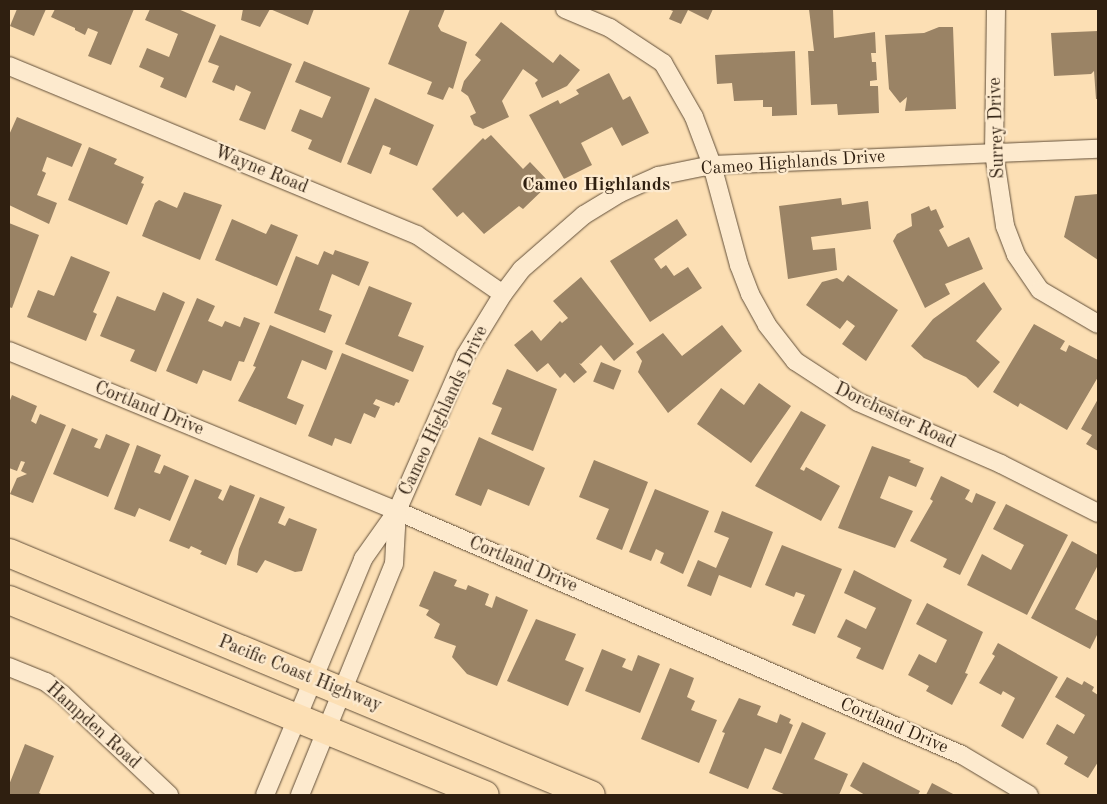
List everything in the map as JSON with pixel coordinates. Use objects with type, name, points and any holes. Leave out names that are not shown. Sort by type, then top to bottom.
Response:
[{"type":"highway","name":"Pacific Coast Highway","points":[[9,554],[591,795]]},
{"type":"highway","points":[[9,600],[485,795]]},
{"type":"street","name":"Dorchester Road","points":[[566,9],[610,28],[663,63],[694,117],[712,165],[739,265],[750,294],[767,325],[796,361],[858,402],[1001,464],[1098,513]]},
{"type":"street","name":"Surrey Drive","points":[[996,9],[994,153],[1005,226],[1016,255],[1040,290],[1098,324]]},
{"type":"street","name":"Wayne Road","points":[[9,66],[417,235],[503,294]]},
{"type":"street","name":"Cameo Highlands Drive","points":[[265,795],[363,559],[397,511],[465,356],[503,294],[545,246],[584,215],[620,193],[658,176],[712,165],[1098,149]]},
{"type":"street","name":"Cortland Drive","points":[[9,351],[397,511],[962,755],[1029,795]]},
{"type":"street","name":"Cameo Highlands Drive","points":[[300,795],[394,564],[397,511]]},
{"type":"street","name":"Hampden Road","points":[[9,667],[46,682],[63,695],[169,795]]},
{"type":"building","points":[[17,9],[46,9],[34,36],[10,26]]},
{"type":"building","points":[[55,9],[134,9],[111,65],[88,56],[98,32],[88,28],[85,35],[75,30],[75,28],[51,17]]},
{"type":"building","points":[[150,9],[178,9],[216,25],[186,98],[160,87],[164,78],[139,67],[147,48],[169,57],[178,34],[145,20]]},
{"type":"building","points":[[243,9],[270,9],[260,27],[241,20]]},
{"type":"building","points":[[270,9],[314,9],[308,25]]},
{"type":"building","points":[[410,9],[445,9],[438,26],[441,31],[467,42],[453,89],[449,87],[443,100],[427,94],[432,82],[388,64]]},
{"type":"building","points":[[668,9],[713,9],[708,20],[688,10],[681,24],[669,19],[673,11]]},
{"type":"building","points":[[809,9],[833,9],[834,38],[875,32],[876,53],[871,53],[872,62],[876,62],[877,80],[870,81],[870,86],[878,86],[879,113],[838,115],[837,104],[811,105],[808,51],[814,51]]},
{"type":"building","points":[[501,22],[553,63],[560,54],[580,70],[567,86],[542,98],[535,83],[538,80],[523,69],[502,101],[509,117],[483,129],[474,125],[470,116],[476,113],[468,96],[461,91],[464,81],[481,60],[475,55]]},
{"type":"building","points":[[939,27],[953,27],[956,109],[905,111],[907,97],[900,103],[889,89],[885,35],[924,33]]},
{"type":"building","points":[[1098,31],[1098,99],[1096,99],[1094,71],[1091,74],[1054,76],[1051,33]]},
{"type":"building","points":[[220,35],[292,64],[265,130],[239,120],[251,92],[236,85],[234,91],[212,82],[219,66],[208,62]]},
{"type":"building","points":[[795,51],[797,115],[772,116],[772,107],[763,107],[763,100],[734,101],[732,83],[717,84],[715,55]]},
{"type":"building","points":[[304,61],[370,88],[341,163],[308,149],[312,140],[291,131],[300,109],[322,118],[331,97],[295,82]]},
{"type":"building","points":[[609,73],[623,100],[630,96],[649,133],[622,146],[612,127],[581,143],[592,165],[564,179],[529,115],[558,100],[560,104],[579,94],[576,90]]},
{"type":"building","points":[[375,98],[434,125],[417,166],[389,154],[391,148],[383,145],[371,174],[347,164]]},
{"type":"building","points":[[17,117],[82,144],[72,167],[47,157],[42,171],[46,173],[37,195],[57,203],[49,224],[9,205],[9,135]]},
{"type":"building","points":[[491,135],[523,169],[530,162],[550,183],[523,209],[519,206],[484,234],[463,212],[457,217],[432,189],[483,138],[485,140]]},
{"type":"building","points":[[89,147],[117,159],[114,164],[144,177],[141,183],[144,184],[127,225],[68,200]]},
{"type":"building","points":[[184,192],[222,205],[200,260],[142,236],[155,203],[159,200],[177,208]]},
{"type":"building","points":[[1098,194],[1098,260],[1064,237],[1075,196]]},
{"type":"building","points":[[841,198],[842,205],[868,201],[871,229],[811,237],[813,250],[835,248],[837,270],[788,279],[779,206]]},
{"type":"building","points":[[929,206],[931,211],[936,209],[944,227],[939,230],[948,247],[969,237],[983,269],[945,284],[950,294],[925,308],[893,241],[897,234],[912,226],[911,214]]},
{"type":"building","points":[[232,219],[266,234],[271,224],[298,235],[277,286],[215,260]]},
{"type":"building","points":[[677,219],[687,235],[654,259],[661,269],[666,265],[674,276],[688,267],[702,288],[650,322],[610,261]]},
{"type":"building","points":[[9,223],[39,235],[12,308],[9,307]]},
{"type":"building","points":[[335,250],[369,262],[359,286],[332,274],[319,310],[332,315],[325,333],[274,313],[296,256],[318,265],[324,251],[333,255]]},
{"type":"building","points":[[71,256],[110,272],[93,312],[97,314],[86,341],[27,317],[38,290],[54,296]]},
{"type":"building","points":[[848,275],[898,310],[866,361],[842,344],[855,326],[847,320],[840,329],[806,305],[822,282],[837,278],[843,282]]},
{"type":"building","points":[[581,277],[634,344],[614,361],[601,345],[581,364],[579,363],[587,372],[574,383],[565,373],[560,378],[548,363],[537,372],[514,345],[532,330],[541,341],[560,321],[562,323],[568,318],[553,301]]},
{"type":"building","points":[[984,282],[1002,309],[976,341],[1000,362],[978,388],[966,377],[924,358],[911,346],[933,319]]},
{"type":"building","points":[[369,286],[412,303],[398,336],[424,346],[413,372],[345,344]]},
{"type":"building","points":[[163,292],[185,302],[156,372],[130,361],[135,350],[100,336],[117,296],[155,311]]},
{"type":"building","points":[[197,298],[215,306],[208,321],[222,327],[225,321],[240,327],[244,317],[260,323],[244,362],[239,361],[231,381],[203,370],[197,384],[166,371]]},
{"type":"building","points":[[1034,324],[1065,341],[1060,349],[1066,352],[1069,345],[1098,360],[1098,377],[1067,430],[1020,403],[1018,407],[993,392]]},
{"type":"building","points":[[270,325],[333,351],[326,370],[302,360],[287,398],[304,405],[296,425],[238,401],[256,367],[253,366]]},
{"type":"building","points":[[722,325],[742,351],[668,413],[638,372],[642,361],[636,352],[663,333],[682,356]]},
{"type":"building","points":[[342,353],[409,380],[399,403],[396,402],[394,406],[376,399],[373,404],[380,407],[375,418],[364,413],[351,444],[335,438],[332,446],[308,436]]},
{"type":"building","points":[[601,362],[621,370],[614,390],[593,381]]},
{"type":"building","points":[[507,369],[557,389],[533,451],[491,434],[502,408],[492,404]]},
{"type":"building","points":[[759,383],[791,406],[751,463],[697,424],[721,388],[744,405]]},
{"type":"building","points":[[12,395],[37,406],[31,421],[36,424],[40,414],[66,425],[33,503],[10,494],[17,478],[27,474],[21,471],[25,462],[21,461],[17,471],[9,468],[9,403]]},
{"type":"building","points":[[1098,399],[1098,451],[1086,444],[1092,435],[1081,429]]},
{"type":"building","points":[[801,411],[826,425],[800,469],[804,471],[806,467],[840,486],[821,521],[755,486]]},
{"type":"building","points":[[72,428],[98,439],[94,447],[100,449],[106,434],[130,444],[108,497],[53,474]]},
{"type":"building","points":[[479,437],[545,468],[529,506],[488,489],[481,506],[455,495]]},
{"type":"building","points":[[137,445],[161,455],[154,472],[160,474],[164,465],[189,476],[170,521],[139,508],[135,517],[114,509]]},
{"type":"building","points":[[872,446],[911,460],[909,462],[924,468],[916,487],[889,476],[880,498],[913,511],[895,548],[838,528]]},
{"type":"building","points":[[594,460],[648,482],[622,550],[596,539],[609,509],[579,497]]},
{"type":"building","points":[[941,476],[970,490],[965,499],[972,503],[976,493],[996,502],[960,575],[943,567],[947,559],[910,541],[933,501],[930,499]]},
{"type":"building","points":[[195,479],[222,490],[218,498],[223,501],[230,485],[255,495],[226,565],[200,554],[202,551],[191,546],[189,549],[169,541]]},
{"type":"building","points":[[655,489],[709,511],[683,574],[660,563],[664,553],[656,549],[651,561],[629,552]]},
{"type":"building","points":[[260,497],[285,507],[278,523],[285,526],[289,518],[317,529],[302,571],[295,572],[265,560],[257,573],[237,565],[239,549]]},
{"type":"building","points":[[1006,504],[1068,535],[1027,615],[967,585],[982,554],[1011,570],[1024,545],[993,529]]},
{"type":"building","points":[[722,511],[773,532],[751,588],[719,575],[711,596],[687,586],[698,560],[716,568],[729,538],[714,532]]},
{"type":"building","points":[[1072,541],[1098,555],[1098,565],[1075,609],[1098,621],[1098,633],[1090,649],[1031,618]]},
{"type":"building","points":[[782,545],[842,569],[815,634],[792,625],[805,595],[796,592],[794,597],[765,585]]},
{"type":"building","points":[[854,570],[912,600],[883,670],[856,658],[861,648],[837,637],[846,619],[866,629],[876,608],[844,593]]},
{"type":"building","points":[[434,571],[457,580],[454,586],[466,590],[468,585],[489,594],[485,605],[492,608],[496,596],[528,610],[497,686],[467,674],[452,657],[456,646],[434,638],[440,624],[426,615],[429,610],[419,606]]},
{"type":"building","points":[[927,603],[983,632],[965,673],[968,674],[952,705],[926,691],[929,686],[908,675],[919,654],[936,663],[947,640],[916,624]]},
{"type":"building","points":[[536,619],[576,634],[565,660],[584,668],[568,706],[507,681]]},
{"type":"building","points":[[998,643],[1058,677],[1023,739],[1001,726],[1015,698],[1003,691],[1001,695],[979,683],[995,656],[992,654]]},
{"type":"building","points":[[602,649],[626,659],[622,667],[632,671],[638,655],[660,664],[640,713],[585,691]]},
{"type":"building","points":[[670,668],[694,678],[687,697],[695,701],[691,710],[717,720],[699,763],[641,739]]},
{"type":"building","points":[[1067,677],[1082,685],[1084,681],[1094,687],[1092,691],[1098,695],[1098,762],[1088,778],[1064,764],[1068,757],[1046,744],[1057,724],[1074,734],[1085,715],[1055,697]]},
{"type":"building","points":[[739,698],[761,706],[757,715],[777,723],[780,714],[791,719],[789,723],[793,725],[781,754],[765,748],[748,789],[709,773],[725,733],[722,732]]},
{"type":"building","points":[[802,722],[826,733],[814,759],[848,774],[839,795],[786,795],[772,789]]},
{"type":"building","points":[[25,744],[54,756],[39,793],[43,795],[9,795],[9,785]]},
{"type":"building","points":[[863,762],[920,791],[918,795],[865,795],[850,786]]},
{"type":"building","points":[[932,783],[955,795],[926,795]]},
{"type":"district","name":"Cameo Highlands","points":[[596,186]]}]
